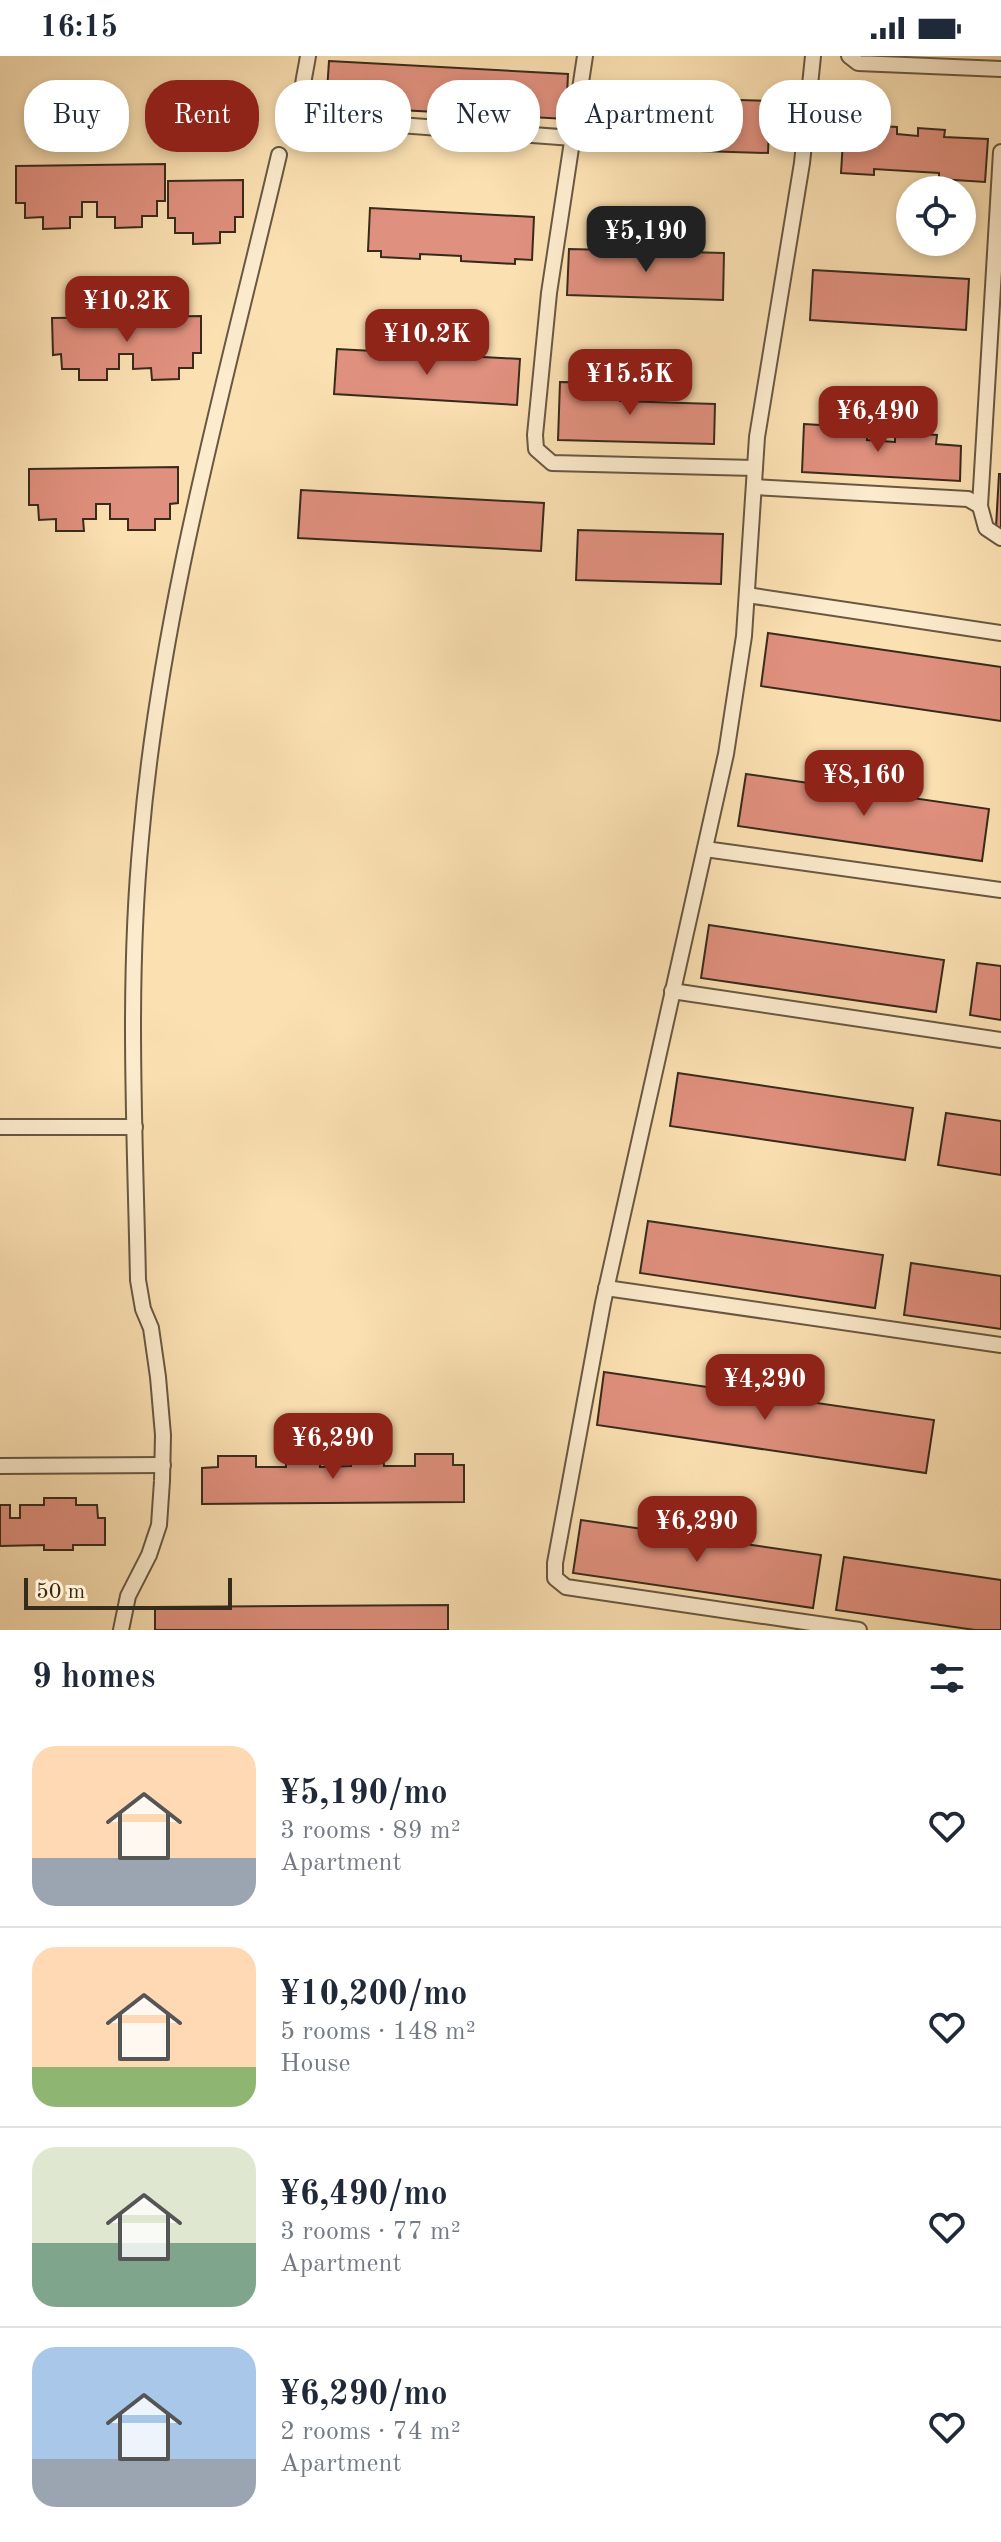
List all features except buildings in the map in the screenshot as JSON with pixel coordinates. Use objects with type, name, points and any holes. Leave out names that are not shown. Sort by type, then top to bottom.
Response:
[{"type":"lane","points":[[308,56],[304,107],[313,116],[556,137]]},
{"type":"lane","points":[[581,80],[585,56]]},
{"type":"lane","points":[[813,56],[802,163],[757,437],[744,636],[726,754],[606,1288],[555,1563],[555,1578],[566,1587],[859,1630]]},
{"type":"lane","points":[[849,56],[858,63],[1001,69]]},
{"type":"lane","points":[[571,152],[549,293],[536,449],[552,463],[755,468]]},
{"type":"lane","points":[[1001,152],[998,257],[980,506],[986,528],[1001,538]]},
{"type":"lane","points":[[121,1630],[128,1596],[149,1555],[159,1525],[163,1465],[158,1377],[151,1328],[143,1309],[138,1280],[132,979],[141,836],[173,603],[279,155]]},
{"type":"lane","points":[[754,487],[954,497],[968,499],[980,506]]},
{"type":"lane","points":[[747,595],[1001,633]]},
{"type":"lane","points":[[705,849],[1001,890]]},
{"type":"lane","points":[[672,991],[1001,1040]]},
{"type":"lane","points":[[0,1127],[135,1127]]},
{"type":"lane","points":[[606,1288],[1001,1345]]},
{"type":"lane","points":[[0,1466],[163,1465]]}]
